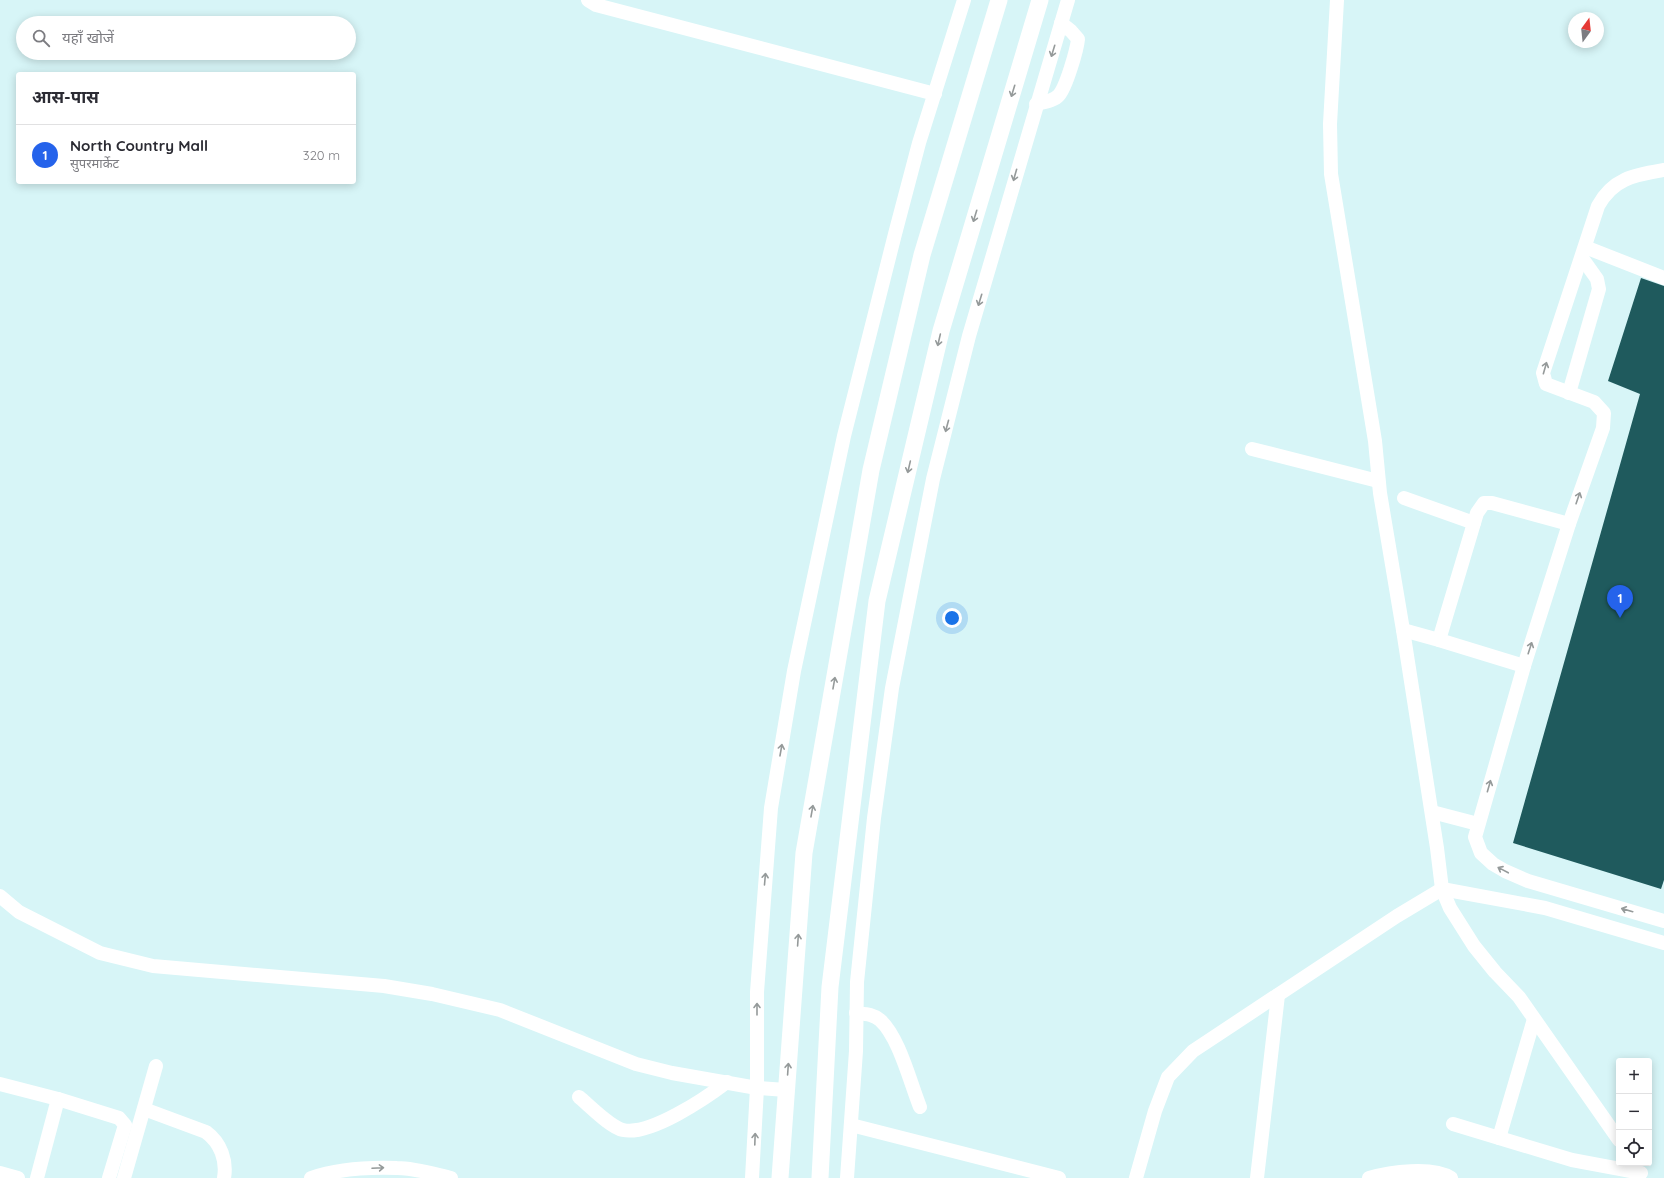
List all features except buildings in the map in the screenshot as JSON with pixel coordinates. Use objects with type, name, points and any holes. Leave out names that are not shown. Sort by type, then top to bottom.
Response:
[{"type":"main road","points":[[780,1178],[804,853],[871,470],[922,255],[999,0]]},
{"type":"main road","points":[[820,1178],[830,988],[877,601],[941,331],[1040,0]]},
{"type":"street","points":[[576,0],[590,2],[935,94]]},
{"type":"street","points":[[752,1178],[756,1088],[757,992],[771,808],[794,670],[844,436],[919,143],[964,0]]},
{"type":"street","points":[[847,1178],[856,1051],[857,982],[864,901],[892,688],[933,479],[969,336],[1036,104],[1068,0]]},
{"type":"street","points":[[1337,0],[1330,124],[1330,174],[1375,441],[1378,481],[1432,812],[1442,889],[1450,908],[1474,946],[1495,972],[1519,997],[1616,1136]]},
{"type":"street","points":[[1036,104],[1054,100],[1060,94],[1077,48],[1078,39],[1061,23]]},
{"type":"street","points":[[1664,170],[1625,179],[1614,185],[1604,195],[1598,206],[1543,373],[1546,384],[1594,402],[1604,413],[1603,428],[1569,524],[1524,666],[1475,837],[1481,853],[1493,864],[1505,871],[1528,881],[1664,921]]},
{"type":"street","points":[[1584,252],[1664,278]]},
{"type":"street","points":[[1569,393],[1599,289],[1597,279],[1584,252]]},
{"type":"street","points":[[1252,449],[1378,481]]},
{"type":"street","points":[[1404,498],[1474,523]]},
{"type":"street","points":[[1439,640],[1474,523],[1479,508],[1484,503],[1487,502],[1569,524]]},
{"type":"street","points":[[1403,630],[1524,666]]},
{"type":"street","points":[[1432,812],[1478,824]]},
{"type":"street","points":[[1136,1178],[1155,1111],[1168,1077],[1193,1051],[1397,916],[1442,889],[1545,908],[1664,943]]},
{"type":"street","points":[[0,896],[19,912],[36,922],[100,953],[128,961],[153,966],[363,984],[432,994],[500,1010],[636,1064],[672,1073],[756,1088],[786,1090]]},
{"type":"street","points":[[1258,1178],[1278,995]]},
{"type":"street","points":[[856,1013],[870,1014],[879,1020],[893,1037],[920,1107]]},
{"type":"street","points":[[1499,1138],[1534,1019]]},
{"type":"street","points":[[124,1178],[156,1066]]},
{"type":"street","points":[[579,1097],[618,1128],[633,1130],[655,1124],[686,1110],[727,1082]]},
{"type":"street","points":[[0,1084],[58,1099],[119,1118],[125,1125],[110,1178]]},
{"type":"street","points":[[37,1178],[58,1099]]},
{"type":"street","points":[[144,1110],[206,1132],[211,1136],[222,1152],[225,1164],[224,1178]]},
{"type":"street","points":[[851,1124],[1059,1178]]},
{"type":"street","points":[[1453,1124],[1572,1160],[1640,1171]]},
{"type":"street","points":[[311,1178],[324,1174],[353,1170],[397,1168],[451,1178]]},
{"type":"street","points":[[1369,1178],[1422,1171],[1440,1172],[1451,1178]]},
{"type":"street","points":[[0,1173],[18,1178]]},
{"type":"place","name":"North Country Mall","points":[[1620,618]]}]
